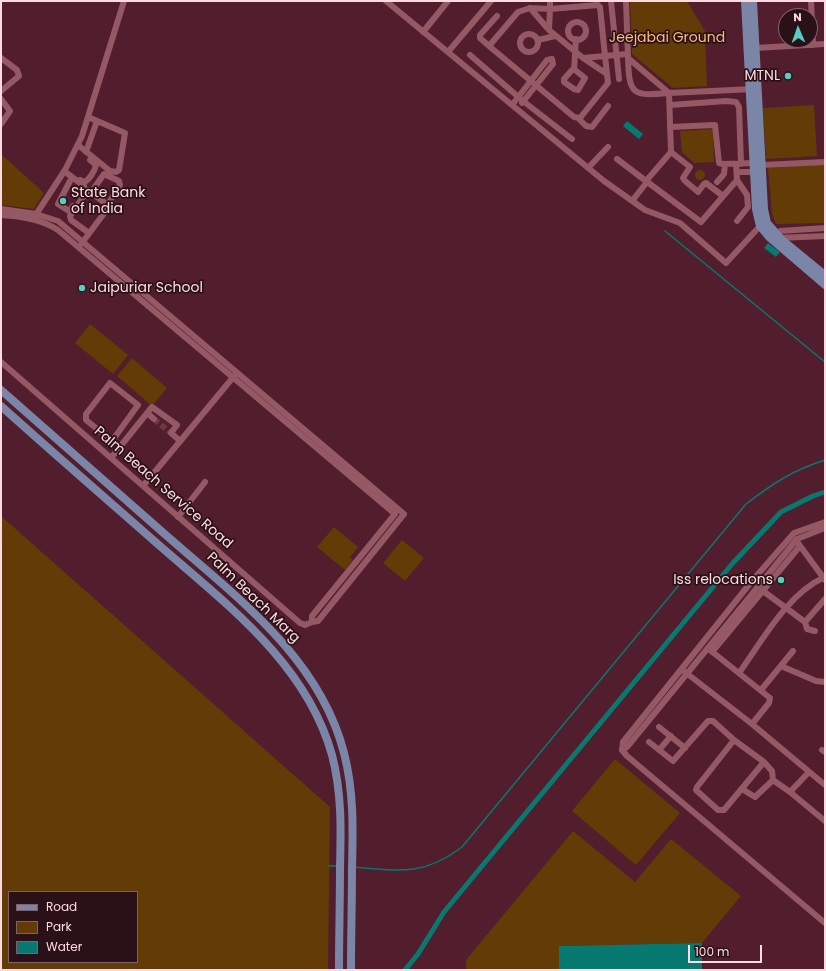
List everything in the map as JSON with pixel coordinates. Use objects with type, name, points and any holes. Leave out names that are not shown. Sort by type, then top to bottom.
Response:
[{"type":"main road","points":[[746,1],[754,89],[757,167],[756,209],[763,225],[825,285]]},
{"type":"main road","points":[[753,1],[755,48],[754,89]]},
{"type":"main road","points":[[775,236],[825,275]]},
{"type":"main road","name":"Palm Beach Marg","points":[[1,390],[242,602],[292,653],[312,681],[328,710],[343,751],[353,809],[351,970]]},
{"type":"main road","name":"Palm Beach Marg","points":[[1,406],[234,611],[283,661],[301,687],[317,716],[332,754],[341,810],[339,970]]},
{"type":"street","points":[[35,217],[64,171],[82,136],[124,1]]},
{"type":"street","points":[[386,1],[588,168],[644,210],[680,223],[726,263],[763,225]]},
{"type":"street","points":[[448,52],[491,1]]},
{"type":"street","points":[[549,30],[550,1]]},
{"type":"street","points":[[611,1],[619,79]]},
{"type":"street","points":[[626,1],[628,76],[631,86],[636,92],[643,94],[669,94],[754,89]]},
{"type":"street","points":[[423,32],[448,2]]},
{"type":"street","points":[[489,46],[518,12],[530,8],[550,9],[598,5],[600,8],[608,84],[582,117],[578,118]]},
{"type":"street","points":[[530,8],[557,37],[583,58],[607,74]]},
{"type":"street","points":[[497,16],[480,35],[480,38],[586,126],[592,126],[608,106]]},
{"type":"street","points":[[579,22],[583,25],[585,33],[582,38],[576,39],[571,37],[569,33],[570,26],[574,23],[579,22]]},
{"type":"street","points":[[538,40],[557,37],[569,33]]},
{"type":"street","points":[[574,70],[576,39]]},
{"type":"street","points":[[755,48],[778,47]]},
{"type":"street","points":[[470,55],[521,99],[572,139]]},
{"type":"street","points":[[583,58],[616,55],[628,56],[669,94],[671,152],[632,201]]},
{"type":"street","points":[[1,58],[17,70],[19,76],[1,91]]},
{"type":"street","points":[[514,107],[537,85],[553,64],[552,59],[547,60],[531,80],[521,99]]},
{"type":"street","points":[[1,124],[10,111],[2,101]]},
{"type":"street","points":[[670,105],[726,101],[736,102],[739,107],[739,164],[737,180],[747,195],[748,207],[737,221]]},
{"type":"street","points":[[77,147],[86,152],[110,171],[116,172],[119,170],[125,133],[88,117]]},
{"type":"street","points":[[86,152],[97,121]]},
{"type":"street","points":[[670,127],[715,125],[718,161],[721,164],[739,164],[757,167]]},
{"type":"street","points":[[82,136],[90,139]]},
{"type":"street","points":[[64,171],[84,182],[87,181],[96,168],[95,164],[77,147]]},
{"type":"street","points":[[588,168],[608,147]]},
{"type":"street","points":[[671,152],[690,167],[683,178],[698,192],[706,183],[723,196]]},
{"type":"street","points":[[617,159],[701,222],[737,180]]},
{"type":"street","points":[[737,172],[757,167],[825,162]]},
{"type":"street","points":[[717,182],[724,174],[725,164]]},
{"type":"street","points":[[64,171],[84,186],[69,210],[58,204],[70,181]]},
{"type":"street","points":[[82,242],[108,208],[108,204],[120,185],[119,181],[104,174],[92,191]]},
{"type":"street","points":[[89,233],[71,220],[70,216],[86,191],[92,191],[108,204]]},
{"type":"street","points":[[1,209],[58,222],[395,514],[404,514]]},
{"type":"street","points":[[1,214],[35,217],[58,230],[404,514]]},
{"type":"street","points":[[775,236],[780,231],[825,228]]},
{"type":"street","points":[[775,236],[825,236]]},
{"type":"street","name":"Palm Beach Service Road","points":[[1,362],[300,623],[305,625],[312,622]]},
{"type":"street","points":[[143,486],[235,376]]},
{"type":"street","points":[[110,383],[138,405],[112,441],[92,425],[86,420],[86,414],[110,383]]},
{"type":"street","points":[[111,458],[153,406],[177,425],[171,433],[180,441]]},
{"type":"street","points":[[147,413],[154,419]]},
{"type":"street","points":[[83,434],[92,425]]},
{"type":"street","points":[[178,517],[205,482]]},
{"type":"street","points":[[395,514],[312,616],[312,622],[318,621],[404,514]]},
{"type":"street","points":[[622,750],[627,747],[687,674],[795,536],[825,522]]},
{"type":"street","points":[[795,536],[825,528]]},
{"type":"street","points":[[739,673],[787,607],[810,584],[824,579],[800,546],[795,536]]},
{"type":"street","points":[[622,750],[623,742],[681,669],[707,647],[764,591],[800,546]]},
{"type":"street","points":[[764,591],[805,622],[807,630],[816,631]]},
{"type":"street","points":[[805,622],[825,599]]},
{"type":"street","points":[[707,647],[768,696],[769,701],[752,724]]},
{"type":"street","points":[[761,690],[793,650]]},
{"type":"street","points":[[781,666],[816,681],[825,682]]},
{"type":"street","points":[[681,669],[752,724],[809,772],[824,782]]},
{"type":"street","points":[[649,742],[673,761],[710,720],[713,721],[734,740],[764,762],[772,771],[773,780],[825,821]]},
{"type":"street","points":[[659,727],[685,748]]},
{"type":"street","points":[[659,750],[671,736]]},
{"type":"street","points":[[734,740],[696,787],[696,790],[721,811],[728,806],[764,762]]},
{"type":"street","points":[[622,750],[825,923]]},
{"type":"street","points":[[790,792],[809,772]]},
{"type":"street","points":[[742,789],[755,797],[773,780]]},
{"type":"green space","name":"Jeejabai Ground","points":[[630,1],[687,1],[705,31],[707,86],[673,88],[632,54]]},
{"type":"green space","points":[[814,105],[817,156],[766,159],[763,108]]},
{"type":"green space","points":[[713,129],[714,162],[694,163],[682,152],[680,131]]},
{"type":"green space","points":[[1,154],[44,193],[34,209],[1,205]]},
{"type":"green space","points":[[825,164],[825,223],[776,224],[772,214],[768,168]]},
{"type":"green space","points":[[700,170],[705,175],[700,180],[695,175]]},
{"type":"green space","points":[[90,324],[128,355],[113,374],[75,343]]},
{"type":"green space","points":[[132,358],[167,388],[152,406],[117,376]]},
{"type":"green space","points":[[1,516],[330,807],[328,970],[1,970]]},
{"type":"green space","points":[[334,527],[358,547],[350,557],[353,560],[345,570],[317,547]]},
{"type":"green space","points":[[402,540],[424,558],[405,581],[383,563]]},
{"type":"green space","points":[[615,759],[680,813],[636,865],[572,811]]},
{"type":"green space","points":[[573,831],[635,882],[671,839],[741,896],[702,943],[559,946],[559,970],[466,970],[466,960]]},
{"type":"water","points":[[627,121],[643,134],[639,139],[623,126]]},
{"type":"water","points":[[768,243],[780,252],[776,257],[764,248]]},
{"type":"water","points":[[702,943],[702,970],[559,970],[559,946]]},
{"type":"waterway","points":[[665,231],[825,362]]},
{"type":"waterway","points":[[354,867],[385,870],[423,867],[436,863],[462,847],[746,504],[783,478],[803,468],[825,460]]},
{"type":"waterway","points":[[405,970],[418,954],[444,912],[732,564],[781,512],[813,496],[825,492]]},
{"type":"waterway","points":[[329,866],[337,866]]},
{"type":"tunnel","points":[[154,419],[171,433]]},
{"type":"place","name":"MTNL","points":[[788,76]]},
{"type":"place","name":"State Bank of India","points":[[63,201]]},
{"type":"place","name":"Jaipuriar School","points":[[82,288]]},
{"type":"place","name":"Iss relocations","points":[[781,580]]}]
